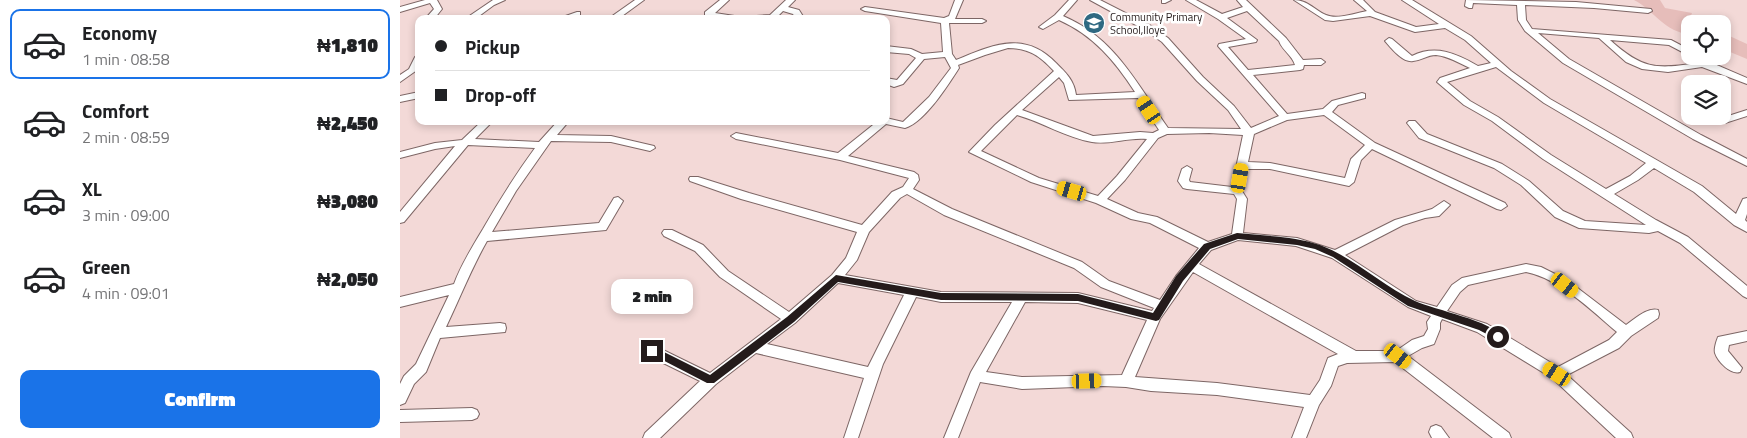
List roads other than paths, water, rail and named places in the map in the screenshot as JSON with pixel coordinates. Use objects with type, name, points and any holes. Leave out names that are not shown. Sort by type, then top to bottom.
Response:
[{"type":"street","points":[[400,10],[414,3],[432,0],[438,9],[433,15]]},
{"type":"street","points":[[477,0],[491,3]]},
{"type":"street","points":[[474,15],[491,3],[501,0]]},
{"type":"street","points":[[618,15],[640,0]]},
{"type":"street","points":[[715,15],[708,14],[725,0]]},
{"type":"street","points":[[773,15],[791,0]]},
{"type":"street","points":[[945,21],[952,17],[960,0]]},
{"type":"street","points":[[1043,27],[1058,16],[1073,0]]},
{"type":"street","points":[[1094,0],[1148,28],[1165,40],[1200,79],[1231,108],[1249,132],[1237,191],[1242,199],[1237,236]]},
{"type":"street","points":[[1190,0],[1221,17],[1254,40],[1222,46],[1285,117]]},
{"type":"street","points":[[1241,0],[1247,8],[1283,40],[1284,44],[1295,54],[1300,63]]},
{"type":"street","points":[[1298,0],[1325,18],[1333,19],[1371,13],[1415,30],[1447,25]]},
{"type":"street","points":[[1358,0],[1372,11],[1371,13]]},
{"type":"street","points":[[1406,0],[1479,46],[1498,64],[1547,101],[1698,189],[1743,225],[1747,202]]},
{"type":"street","points":[[1469,6],[1469,1],[1563,2],[1609,5],[1648,11]]},
{"type":"street","points":[[1521,2],[1522,20],[1530,32],[1574,67],[1697,137],[1747,163]]},
{"type":"street","points":[[782,8],[796,12],[798,15]]},
{"type":"street","points":[[1221,17],[1247,8]]},
{"type":"street","points":[[865,9],[945,21],[982,21]]},
{"type":"street","points":[[1058,16],[1076,22],[1102,43],[1113,55],[1165,131]]},
{"type":"street","points":[[890,122],[904,125],[911,121],[939,93],[955,68],[948,54],[945,21]]},
{"type":"street","points":[[1530,32],[1548,31],[1671,43],[1681,48]]},
{"type":"street","points":[[1601,36],[1635,63],[1653,68],[1672,69],[1697,65]]},
{"type":"street","points":[[1389,41],[1405,56],[1412,59],[1435,51],[1454,57],[1477,69]]},
{"type":"street","points":[[954,64],[980,54],[1019,44],[1042,53],[1060,71],[1069,83],[1070,96],[1075,98],[1139,95]]},
{"type":"street","points":[[890,49],[911,52],[920,57],[948,54]]},
{"type":"street","points":[[890,82],[894,84],[900,82],[920,57]]},
{"type":"street","points":[[1300,63],[1321,62]]},
{"type":"street","points":[[1245,73],[1300,67],[1300,63]]},
{"type":"street","points":[[1498,64],[1477,69],[1443,80],[1442,82],[1467,103],[1495,119],[1547,157],[1656,227],[1684,240],[1747,293]]},
{"type":"street","points":[[1706,65],[1747,81]]},
{"type":"street","points":[[400,80],[413,70],[415,66]]},
{"type":"street","points":[[1060,71],[1016,110],[974,152],[1035,180],[1100,200],[1126,212],[1161,223],[1207,247]]},
{"type":"street","points":[[400,99],[415,96]]},
{"type":"street","points":[[1100,200],[1121,178],[1154,136],[1165,131],[1209,130],[1249,132],[1285,117],[1326,112],[1335,103],[1362,96]]},
{"type":"street","points":[[1016,110],[1044,120],[1067,132],[1093,139],[1140,135],[1154,136]]},
{"type":"street","points":[[1326,112],[1371,145],[1501,206]]},
{"type":"street","points":[[1731,118],[1747,114]]},
{"type":"street","points":[[1412,123],[1423,136],[1498,166],[1525,183],[1559,214],[1583,225],[1656,227]]},
{"type":"street","points":[[400,219],[452,156],[484,125]]},
{"type":"street","points":[[400,399],[405,381],[422,368],[436,333],[459,288],[466,268],[483,238],[518,180],[545,142],[560,125]]},
{"type":"street","points":[[840,157],[879,125]]},
{"type":"street","points":[[650,438],[711,380],[790,319],[836,278],[851,260],[852,253],[864,230],[896,195],[907,190],[914,180],[914,177],[840,157],[736,136]]},
{"type":"street","points":[[400,155],[446,144],[500,141],[545,142],[611,139],[650,148]]},
{"type":"street","points":[[1242,165],[1270,166],[1350,182],[1356,159],[1371,145]]},
{"type":"street","points":[[1605,194],[1634,178],[1654,162]]},
{"type":"street","points":[[1187,169],[1184,181],[1187,185],[1237,191]]},
{"type":"street","points":[[694,179],[745,196],[864,230]]},
{"type":"street","points":[[907,190],[942,210],[1078,265],[1105,284],[1163,306]]},
{"type":"street","points":[[483,238],[508,234],[602,227],[618,201]]},
{"type":"street","points":[[1336,255],[1426,212],[1435,212],[1444,205]]},
{"type":"street","points":[[668,233],[699,248],[724,274],[790,319]]},
{"type":"street","points":[[1126,382],[1156,317],[1180,279],[1207,247],[1237,236],[1297,242],[1317,247],[1336,255],[1403,299],[1482,328],[1514,346],[1557,374],[1626,438]]},
{"type":"street","points":[[1191,265],[1354,357]]},
{"type":"street","points":[[1299,438],[1313,402],[1326,382],[1334,362],[1346,357],[1398,356],[1417,344],[1429,340],[1434,329],[1434,322],[1441,314],[1458,284],[1524,268],[1545,272],[1626,332]]},
{"type":"street","points":[[836,278],[941,297],[1078,298],[1156,317]]},
{"type":"street","points":[[400,302],[459,288]]},
{"type":"street","points":[[851,438],[872,374],[912,292]]},
{"type":"street","points":[[951,438],[976,376],[1022,297]]},
{"type":"street","points":[[1557,374],[1614,344],[1626,332],[1653,314]]},
{"type":"street","points":[[436,333],[500,328]]},
{"type":"street","points":[[1734,368],[1721,352],[1723,341],[1747,336]]},
{"type":"street","points":[[754,347],[872,374]]},
{"type":"street","points":[[652,351],[711,380]]},
{"type":"street","points":[[1398,356],[1504,438]]},
{"type":"street","points":[[976,376],[1022,383],[1103,380],[1218,389],[1313,402]]},
{"type":"street","points":[[400,416],[472,414]]},
{"type":"place","name":"Community Primary School,Iloye","points":[[1094,23]]}]
